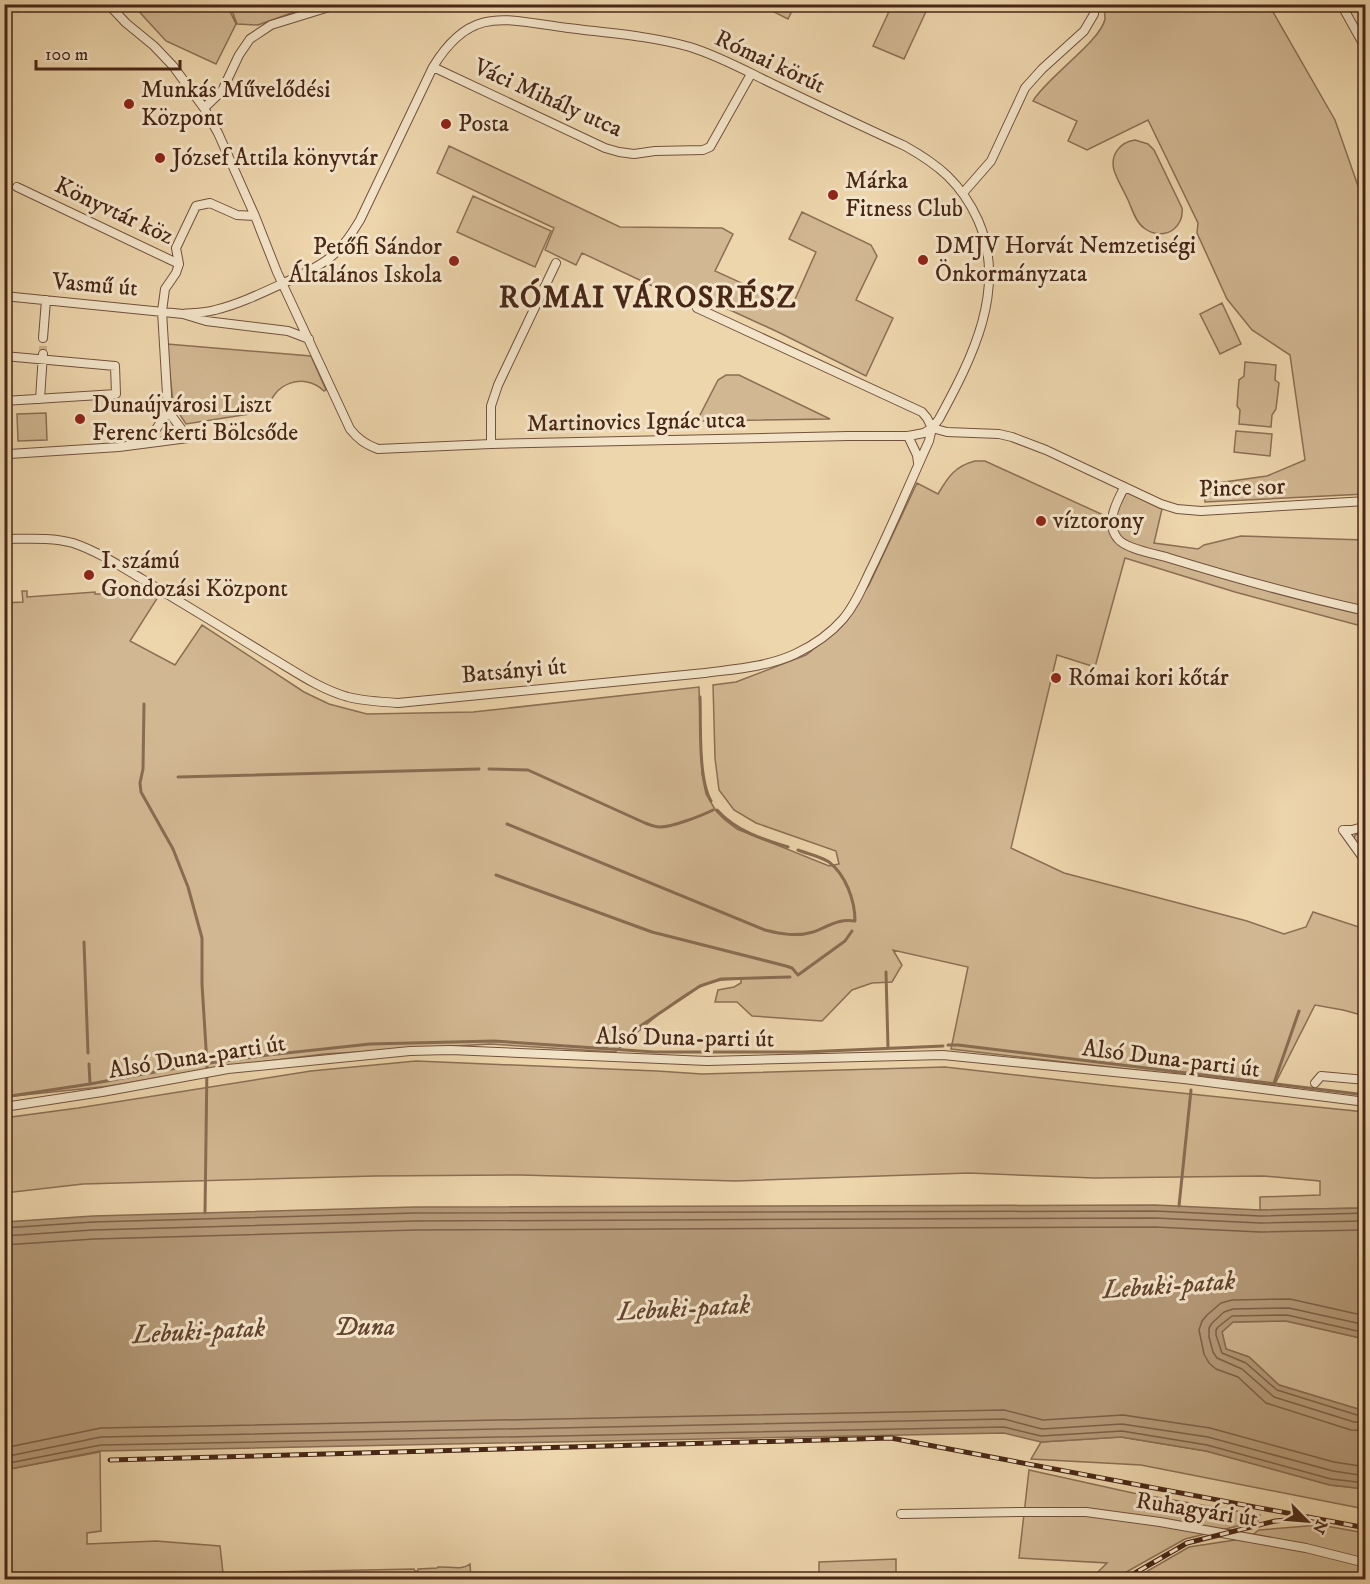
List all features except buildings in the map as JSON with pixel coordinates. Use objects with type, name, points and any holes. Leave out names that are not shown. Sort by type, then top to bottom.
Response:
[{"type":"street","points":[[108,4],[173,66],[204,108],[218,133],[282,284],[309,339]]},
{"type":"street","points":[[204,108],[222,91],[239,55],[250,39],[271,25],[339,4]]},
{"type":"street","points":[[963,193],[991,161],[1024,88],[1084,30],[1094,14],[1095,4]]},
{"type":"street","points":[[1341,4],[1365,49]]},
{"type":"street","name":"Római körút","points":[[282,284],[322,264],[334,255],[352,234],[433,67],[448,44],[467,28],[490,21],[523,22],[687,46],[707,53],[920,154],[945,173],[972,207],[983,232],[987,250],[990,270],[988,299],[975,346],[946,406],[932,428]]},
{"type":"street","name":"Váci Mihály utca","points":[[433,67],[605,148],[634,154],[703,150],[710,147],[752,74]]},
{"type":"street","name":"Könyvtár köz","points":[[17,188],[179,264],[165,289],[162,311],[168,411]]},
{"type":"street","points":[[179,264],[176,248],[196,206],[210,203],[237,215],[255,216]]},
{"type":"street","points":[[491,444],[491,406],[498,385],[556,262]]},
{"type":"street","name":"Vasmű út","points":[[183,314],[214,311],[242,302],[282,284]]},
{"type":"street","name":"Vasmű út","points":[[4,296],[162,311],[206,321],[288,331],[309,339]]},
{"type":"street","points":[[43,338],[46,300]]},
{"type":"street","points":[[697,308],[922,412],[932,428]]},
{"type":"street","name":"Martinovics Ignác utca","points":[[309,339],[350,429],[358,439],[378,449],[848,435],[908,436],[924,433],[932,428],[947,432],[999,434],[1012,437],[1046,450],[1125,488]]},
{"type":"street","points":[[4,356],[43,356],[115,366],[116,394],[4,402]]},
{"type":"street","points":[[40,399],[43,356]]},
{"type":"street","points":[[9,454],[119,447],[188,438],[168,411],[147,443]]},
{"type":"street","name":"Batsányi út","points":[[4,539],[55,540],[74,544],[106,558],[324,688],[347,697],[398,703],[705,673],[756,666],[793,655],[822,638],[843,619],[870,570],[929,441],[932,428]]},
{"type":"street","points":[[908,436],[917,455],[918,465]]},
{"type":"street","points":[[1125,488],[1114,508],[1112,525],[1119,542],[1183,563],[1365,611]]},
{"type":"street","name":"Pince sor","points":[[1125,488],[1169,507],[1201,511],[1365,501]]},
{"type":"street","points":[[1365,826],[1343,830],[1365,862]]},
{"type":"street","name":"Alsó Duna-parti út","points":[[4,1107],[102,1092],[207,1072],[410,1051],[450,1050],[707,1061],[943,1055],[1184,1079],[1365,1102]]},
{"type":"street","points":[[1315,1083],[1321,1076],[1365,1080]]},
{"type":"street","name":"Ruhagyári út","points":[[901,1514],[1086,1512],[1160,1522],[1306,1548],[1365,1563]]},
{"type":"shaded area","points":[[230,4],[314,5],[258,25],[237,24]]},
{"type":"shaded area","points":[[758,4],[795,4],[795,5],[788,19]]},
{"type":"shaded area","points":[[133,5],[227,5],[236,24],[216,64],[166,41]]},
{"type":"shaded area","points":[[892,5],[929,5],[904,59],[873,46]]},
{"type":"shaded area","points":[[1103,5],[1269,5],[1335,120],[1365,206],[1365,494],[1205,502],[1203,485],[1267,476],[1305,460],[1290,355],[1252,330],[1227,299],[1197,233],[1198,223],[1148,120],[1087,150],[1068,141],[1077,121],[1033,101],[1094,38],[1105,19]]},
{"type":"shaded area","points":[[1135,140],[1148,144],[1154,150],[1182,208],[1180,222],[1167,233],[1151,232],[1139,223],[1114,170],[1113,159],[1117,150],[1125,143]]},
{"type":"shaded area","points":[[449,146],[620,227],[722,228],[733,234],[715,271],[792,306],[816,252],[789,239],[802,212],[871,245],[877,256],[856,300],[893,318],[866,376],[682,288],[676,297],[582,253],[576,265],[545,250],[554,228],[437,173]]},
{"type":"shaded area","points":[[473,196],[551,231],[535,267],[457,232]]},
{"type":"shaded area","points":[[1222,303],[1241,344],[1220,354],[1200,314]]},
{"type":"shaded area","points":[[167,344],[311,356],[326,390],[307,382],[298,381],[290,383],[275,394],[268,411],[186,424],[173,404]]},
{"type":"shaded area","points":[[1245,362],[1276,365],[1275,380],[1279,383],[1271,427],[1239,424],[1240,410],[1237,406],[1239,380],[1244,376]]},
{"type":"shaded area","points":[[726,375],[739,375],[830,419],[697,421],[718,380]]},
{"type":"shaded area","points":[[46,413],[47,440],[18,441],[17,414]]},
{"type":"shaded area","points":[[1236,431],[1272,434],[1270,456],[1234,452]]},
{"type":"shaded area","points":[[975,461],[985,461],[1112,519],[1127,492],[1162,509],[1154,543],[1198,549],[1204,545],[1241,536],[1365,540],[1365,627],[1235,592],[1125,558],[1095,667],[1057,655],[1011,848],[1064,873],[1247,921],[1284,934],[1306,927],[1313,912],[1365,929],[1365,1016],[1315,1005],[1274,1086],[951,1049],[968,967],[893,950],[902,965],[892,982],[872,983],[852,990],[822,1021],[752,1016],[737,1002],[715,1002],[718,990],[741,983],[741,979],[723,980],[701,986],[688,993],[649,1022],[615,1052],[490,1044],[324,1054],[220,1067],[110,1086],[5,1097],[4,603],[23,602],[22,591],[27,591],[27,597],[95,592],[95,594],[105,594],[106,591],[112,591],[112,594],[158,597],[130,641],[175,665],[202,625],[304,692],[329,704],[367,714],[473,712],[699,687],[702,774],[706,794],[716,811],[737,829],[829,866],[839,864],[836,851],[756,823],[734,810],[719,790],[715,758],[713,685],[736,682],[806,655],[842,626],[869,585],[917,483],[938,494],[953,473],[962,466]]},
{"type":"shaded area","points":[[1365,831],[1365,858],[1353,841],[1355,835]]},
{"type":"shaded area","points":[[416,1061],[702,1074],[945,1067],[1365,1112],[1365,1208],[1260,1210],[1260,1197],[1320,1195],[1320,1181],[1263,1176],[1094,1178],[969,1173],[736,1181],[521,1175],[375,1176],[83,1184],[5,1193],[4,1118],[311,1071]]},
{"type":"shaded area","points":[[1286,1321],[1365,1339],[1365,1409],[1358,1409],[1279,1385],[1249,1357],[1226,1349],[1222,1332],[1233,1322]]},
{"type":"shaded area","points":[[1121,1437],[1206,1451],[1330,1485],[1365,1489],[1365,1509],[1141,1465],[1031,1459],[1041,1442]]},
{"type":"shaded area","points":[[100,1452],[101,1531],[87,1533],[87,1544],[156,1541],[220,1546],[223,1573],[414,1569],[418,1571],[418,1569],[438,1567],[463,1567],[470,1564],[471,1579],[5,1579],[4,1470]]},
{"type":"shaded area","points":[[1029,1470],[1133,1493],[1260,1515],[1258,1521],[1185,1539],[1114,1579],[1091,1579],[1107,1563],[1019,1558]]},
{"type":"shaded area","points":[[1320,1525],[1365,1533],[1365,1579],[1132,1580],[1189,1547],[1248,1538],[1259,1530]]},
{"type":"shaded area","points":[[896,1559],[896,1579],[819,1579],[819,1562]]},
{"type":"water","name":"Duna","points":[[1155,1205],[1260,1210],[1365,1208],[1365,1339],[1286,1321],[1233,1322],[1222,1332],[1226,1349],[1249,1357],[1279,1385],[1358,1409],[1365,1409],[1365,1489],[1330,1485],[1206,1451],[1121,1437],[1041,1442],[1004,1433],[100,1451],[5,1470],[5,1222],[93,1216],[415,1207]]},
{"type":"waterway","points":[[700,697],[702,766],[711,801]]},
{"type":"waterway","points":[[144,704],[141,792],[173,849],[188,887],[202,938],[202,984],[207,1064],[205,1213]]},
{"type":"waterway","points":[[178,777],[479,769]]},
{"type":"waterway","points":[[489,769],[528,770],[656,827],[679,823],[713,810]]},
{"type":"waterway","points":[[717,810],[741,829],[788,847]]},
{"type":"waterway","points":[[507,824],[765,930],[795,935],[813,932],[838,922],[855,921],[851,897],[845,881],[835,867],[825,860],[798,850]]},
{"type":"waterway","points":[[496,875],[652,932],[786,966],[792,968],[798,975]]},
{"type":"waterway","points":[[798,975],[845,941],[852,931]]},
{"type":"waterway","points":[[84,942],[88,1053]]},
{"type":"waterway","points":[[886,972],[888,1048]]},
{"type":"waterway","points":[[627,1035],[700,986],[721,979],[790,977]]},
{"type":"waterway","points":[[1274,1083],[1299,1011]]},
{"type":"waterway","points":[[604,1048],[618,1040]]},
{"type":"waterway","points":[[4,1097],[187,1066],[370,1044],[494,1041],[654,1052],[804,1052],[943,1046]]},
{"type":"waterway","points":[[948,1045],[1366,1095]]},
{"type":"waterway","points":[[89,1064],[90,1083]]},
{"type":"waterway","points":[[1179,1206],[1191,1090]]},
{"type":"tunnel","points":[[43,338],[43,354]]},
{"type":"railway","points":[[110,1460],[891,1438],[1366,1528]]},
{"type":"railway","points":[[1123,1580],[1187,1543],[1275,1521],[1297,1519]]},
{"type":"place","name":"Munkás Művelődési Központ","points":[[129,104]]},
{"type":"place","name":"Posta","points":[[446,124]]},
{"type":"place","name":"József Attila könyvtár","points":[[160,158]]},
{"type":"place","name":"Márka Fitness Club","points":[[833,195]]},
{"type":"place","name":"DMJV Horvát Nemzetiségi Önkormányzata","points":[[923,260]]},
{"type":"place","name":"Petőfi Sándor Általános Iskola","points":[[454,261]]},
{"type":"place","name":"Dunaújvárosi Liszt Ferenc kerti Bölcsőde","points":[[80,419]]},
{"type":"place","name":"víztorony","points":[[1041,521]]},
{"type":"place","name":"I. számú Gondozási Központ","points":[[89,575]]},
{"type":"place","name":"Római kori kőtár","points":[[1056,678]]},
{"type":"district","name":"RÓMAI VÁROSRÉSZ","points":[[648,298]]},
{"type":"water label","name":"Lebuki-patak","points":[[1169,1286]]},
{"type":"water label","name":"Lebuki-patak","points":[[684,1309]]},
{"type":"water label","name":"Lebuki-patak","points":[[199,1332]]}]
